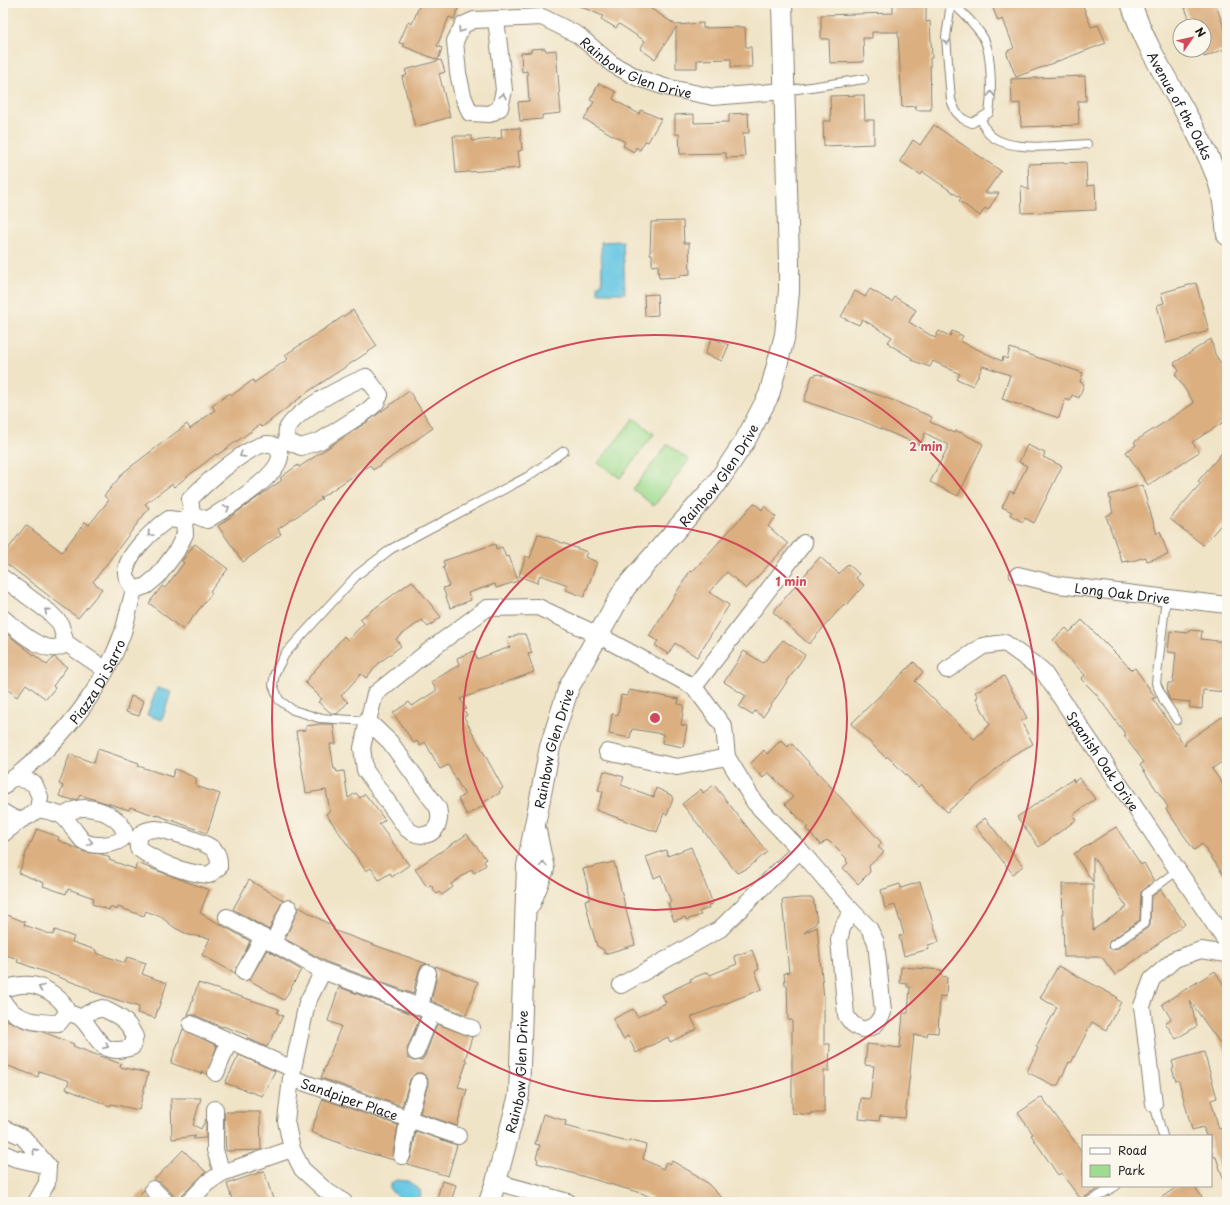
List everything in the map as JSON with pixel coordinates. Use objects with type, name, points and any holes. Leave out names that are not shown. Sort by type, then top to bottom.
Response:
[{"type":"street","name":"Rainbow Glen Drive","points":[[488,1202],[496,1182],[519,1095],[526,914],[544,869],[534,824],[550,748],[569,687],[625,588],[717,483],[745,441],[768,395],[785,335],[789,291],[782,3]]},
{"type":"street","name":"Avenue of the Oaks","points":[[1130,3],[1156,61],[1206,152],[1216,176],[1226,210],[1227,234]]},
{"type":"street","name":"Rainbow Glen Drive","points":[[496,19],[504,90],[500,108],[490,114],[470,113],[463,96],[458,73],[455,41],[463,25],[474,20],[496,19],[542,18],[578,35],[612,64],[638,78],[665,87],[713,97],[784,91]]},
{"type":"street","points":[[283,444],[269,444],[254,448],[234,460],[202,487],[190,499],[188,517],[185,534],[176,552],[158,576],[146,586],[134,590],[126,574],[128,563],[144,541],[158,526],[169,519],[188,517],[207,520],[230,506],[264,481],[276,465],[280,456],[283,444],[286,431],[292,421],[308,408],[352,382],[366,377],[380,395],[376,403],[367,411],[320,442],[301,447],[283,444]]},
{"type":"street","points":[[694,687],[804,543]]},
{"type":"street","name":"Long Oak Drive","points":[[1018,575],[1059,585],[1227,605]]},
{"type":"street","points":[[3,578],[49,612],[60,624],[66,644],[106,670]]},
{"type":"street","name":"Piazza Di Sarro","points":[[9,782],[38,759],[69,724],[101,679],[123,632],[134,590]]},
{"type":"street","points":[[368,721],[390,742],[438,808],[440,817],[438,826],[432,833],[423,836],[414,834],[407,829],[364,770],[362,748],[368,721],[375,694],[426,653],[487,608],[538,607],[598,635],[694,687],[724,726],[727,757],[755,803],[800,850],[852,911],[869,928],[876,942],[883,1012],[879,1022],[871,1028],[860,1029],[851,1024],[846,1015],[838,940],[842,928],[852,911]]},
{"type":"street","points":[[3,618],[38,644],[51,649],[61,648],[66,644]]},
{"type":"street","name":"Spanish Oak Drive","points":[[947,670],[983,646],[1005,643],[1042,670],[1227,943]]},
{"type":"street","points":[[608,752],[677,768],[727,757]]},
{"type":"street","points":[[38,759],[34,783],[40,797],[38,809]]},
{"type":"street","points":[[9,782],[34,783]]},
{"type":"street","points":[[3,834],[38,809],[63,816],[71,828],[84,841],[104,845],[113,844],[131,838],[144,831],[164,830],[213,848],[219,858],[219,867],[209,875],[197,874],[164,864],[138,848],[131,838],[125,830],[118,820],[92,810],[77,809],[63,816]]},
{"type":"street","points":[[3,812],[15,820],[22,819]]},
{"type":"street","points":[[621,985],[720,929],[800,850]]},
{"type":"street","points":[[244,972],[268,940],[289,908]]},
{"type":"street","points":[[227,917],[323,971],[426,1009],[472,1028]]},
{"type":"street","points":[[1154,1104],[1142,1006],[1152,979],[1175,959],[1201,950],[1227,954]]},
{"type":"street","name":"Sandpiper Place","points":[[323,971],[307,1004],[292,1073],[286,1121],[292,1149],[302,1169],[325,1190],[344,1202]]},
{"type":"street","points":[[416,1052],[426,1009],[428,973]]},
{"type":"street","points":[[3,989],[15,986],[33,985],[52,993],[74,1015],[59,1023],[43,1023],[24,1019],[7,1009],[3,1002]]},
{"type":"street","name":"Sandpiper Place","points":[[191,1024],[229,1041],[292,1073],[408,1120],[458,1136]]},
{"type":"street","points":[[216,1073],[229,1041]]},
{"type":"street","name":"Sandpiper Place","points":[[402,1156],[408,1120],[419,1082]]},
{"type":"street","points":[[215,1108],[215,1150],[222,1173]]},
{"type":"street","points":[[3,1128],[22,1137],[48,1166],[47,1183],[36,1202]]},
{"type":"street","points":[[189,1202],[207,1183],[222,1173],[292,1149]]},
{"type":"street","points":[[3,1153],[14,1158],[48,1166]]},
{"type":"street","points":[[496,1182],[568,1202]]},
{"type":"street","points":[[153,1189],[166,1202]]},
{"type":"lane","points":[[952,3],[984,39],[991,78],[992,98],[989,113],[972,123],[962,119],[956,112],[951,100],[946,37],[952,3]]},
{"type":"lane","points":[[784,91],[864,80]]},
{"type":"lane","points":[[981,119],[988,133],[1007,144],[1021,147],[1087,144]]},
{"type":"lane","points":[[368,721],[319,718],[293,710],[279,700],[273,685],[275,673],[285,654],[357,575],[391,549],[527,477],[564,451]]},
{"type":"lane","points":[[1166,598],[1156,683],[1164,701],[1177,720]]},
{"type":"lane","points":[[1113,945],[1145,923],[1146,894],[1178,870]]},
{"type":"lane","points":[[1154,1104],[1163,1135]]},
{"type":"lane","points":[[1088,1202],[1114,1187]]},
{"type":"green space","points":[[634,418],[654,434],[620,478],[598,463]]},
{"type":"green space","points":[[668,444],[689,460],[654,506],[633,489]]},
{"type":"water","points":[[623,241],[625,293],[598,293],[598,285],[602,283],[601,242]]},
{"type":"water","points":[[157,688],[171,692],[162,720],[147,715]]},
{"type":"water","points":[[396,1180],[408,1181],[420,1190],[421,1196],[413,1199],[404,1199],[396,1195],[390,1189],[390,1184]]},
{"type":"building","points":[[417,3],[460,3],[454,19],[449,17],[437,46],[442,48],[438,60],[399,43],[408,22],[412,24],[420,4]]},
{"type":"building","points":[[572,3],[642,3],[676,25],[703,23],[703,28],[745,27],[746,47],[751,47],[752,67],[731,67],[731,59],[697,60],[697,68],[676,68],[676,27],[655,59],[640,49],[645,41],[619,24],[616,28],[601,19],[603,16]]},
{"type":"building","points":[[893,3],[926,3],[926,22],[930,21],[932,58],[930,58],[931,110],[916,110],[916,106],[902,107],[898,32],[872,32],[872,38],[863,38],[864,62],[830,63],[829,39],[821,39],[821,15],[893,13]]},
{"type":"building","points":[[1000,3],[1082,3],[1091,27],[1098,25],[1106,43],[1016,77],[1007,54],[1007,51],[1014,48],[1003,19],[998,21],[992,6]]},
{"type":"building","points":[[1183,3],[1215,3],[1227,35],[1227,48],[1212,54],[1212,18],[1189,18]]},
{"type":"building","points":[[545,48],[546,51],[556,50],[561,113],[542,115],[542,119],[520,121],[518,102],[529,101],[527,71],[522,72],[521,53],[531,52],[531,49]]},
{"type":"building","points":[[441,60],[445,72],[439,74],[450,117],[415,127],[402,77],[407,75],[405,70]]},
{"type":"building","points":[[1085,76],[1086,101],[1078,101],[1079,125],[1021,127],[1020,103],[1012,104],[1011,79]]},
{"type":"building","points":[[599,83],[616,92],[613,99],[639,114],[641,110],[661,119],[648,142],[645,141],[640,150],[636,147],[634,152],[623,146],[625,142],[584,119],[594,102],[590,100]]},
{"type":"building","points":[[864,95],[865,120],[874,120],[874,144],[824,146],[823,121],[831,121],[830,96]]},
{"type":"building","points":[[748,113],[749,133],[743,133],[745,157],[726,158],[726,153],[680,154],[679,134],[675,134],[675,115],[694,114],[694,123],[729,122],[729,114]]},
{"type":"building","points":[[934,125],[1001,171],[985,193],[999,193],[988,210],[985,208],[980,216],[959,201],[961,198],[923,172],[921,175],[900,161],[913,140],[920,145]]},
{"type":"building","points":[[520,128],[522,150],[518,151],[520,168],[456,173],[453,136],[472,136],[472,141],[502,138],[501,129]]},
{"type":"building","points":[[1086,162],[1087,186],[1095,185],[1096,210],[1022,213],[1021,185],[1029,190],[1028,164]]},
{"type":"building","points":[[683,221],[684,243],[689,243],[690,274],[680,275],[680,277],[659,278],[658,265],[652,266],[652,254],[650,254],[651,222]]},
{"type":"building","points":[[1196,283],[1209,331],[1166,343],[1157,305],[1164,303],[1161,293]]},
{"type":"building","points":[[870,289],[892,302],[895,297],[916,310],[909,322],[935,338],[939,331],[950,336],[952,331],[963,336],[960,341],[1002,361],[1003,357],[1007,359],[1010,348],[1083,373],[1080,382],[1084,384],[1079,398],[1072,395],[1070,401],[1065,399],[1059,418],[1002,399],[1010,375],[983,366],[973,386],[957,379],[960,374],[933,361],[930,367],[911,360],[912,358],[890,345],[888,342],[892,337],[862,319],[859,325],[841,317],[855,291],[865,297]]},
{"type":"building","points":[[657,294],[658,315],[645,316],[644,295]]},
{"type":"building","points":[[353,310],[377,346],[309,391],[262,427],[260,425],[217,455],[216,454],[174,487],[172,484],[145,504],[149,508],[93,582],[102,589],[78,618],[3,561],[3,556],[26,525],[62,552],[85,522],[89,525],[109,500],[104,496],[124,472],[187,424],[190,429],[215,410],[212,406],[230,393],[232,395],[253,380],[254,383],[288,359],[285,355]]},
{"type":"building","points":[[712,338],[729,345],[722,361],[705,354]]},
{"type":"building","points":[[1211,339],[1215,354],[1227,373],[1227,420],[1192,442],[1199,452],[1148,485],[1126,452],[1136,445],[1134,442],[1194,403],[1175,374],[1179,371],[1174,363]]},
{"type":"building","points":[[818,374],[887,398],[932,417],[930,422],[955,433],[956,431],[962,433],[983,444],[958,496],[930,482],[949,445],[925,433],[920,445],[860,420],[804,401],[812,376]]},
{"type":"building","points":[[409,391],[433,428],[373,470],[370,465],[320,498],[322,499],[278,529],[281,534],[243,562],[218,526],[282,480],[280,478],[298,465],[299,467],[367,422]]},
{"type":"building","points":[[1027,445],[1045,453],[1043,457],[1062,466],[1034,523],[1025,518],[1023,522],[1010,515],[1012,512],[1002,507],[1010,491],[1014,493],[1027,466],[1019,462]]},
{"type":"building","points":[[1227,447],[1227,518],[1203,545],[1170,519],[1201,483],[1198,481]]},
{"type":"building","points":[[1142,485],[1157,534],[1160,531],[1168,555],[1147,561],[1146,557],[1128,562],[1122,562],[1106,516],[1113,513],[1109,495]]},
{"type":"building","points":[[754,503],[762,510],[764,506],[776,517],[768,526],[788,544],[746,589],[727,572],[709,592],[729,605],[697,657],[675,643],[668,654],[655,645],[658,641],[649,636],[690,571],[692,572]]},
{"type":"building","points":[[538,534],[587,552],[585,557],[597,562],[584,597],[566,590],[568,585],[540,575],[537,583],[519,576],[526,556],[530,558]]},
{"type":"building","points":[[195,544],[228,569],[210,591],[212,593],[183,630],[149,603],[162,586],[165,588],[184,563],[182,561]]},
{"type":"building","points":[[495,544],[496,549],[502,547],[506,557],[509,556],[518,581],[496,588],[495,584],[468,593],[471,600],[450,608],[443,588],[449,586],[443,567],[445,567],[443,561]]},
{"type":"building","points":[[820,557],[839,574],[848,564],[859,574],[856,578],[864,585],[846,606],[844,604],[809,644],[773,612]]},
{"type":"building","points":[[412,581],[441,617],[428,627],[422,620],[396,639],[401,646],[379,663],[366,678],[361,674],[341,696],[348,702],[337,714],[331,713],[318,702],[322,699],[305,682],[344,636],[348,640],[364,623],[360,619]]},
{"type":"building","points":[[1082,620],[1132,670],[1135,668],[1156,698],[1152,698],[1185,746],[1186,742],[1222,717],[1227,723],[1227,758],[1212,769],[1227,790],[1227,880],[1202,844],[1194,850],[1166,809],[1168,807],[1140,765],[1144,762],[1124,736],[1126,735],[1096,694],[1081,679],[1085,675],[1053,640],[1066,628],[1070,632]]},
{"type":"building","points":[[1188,630],[1202,631],[1201,639],[1227,642],[1227,692],[1203,690],[1202,709],[1189,707],[1190,702],[1170,700],[1167,693],[1168,683],[1173,683],[1176,653],[1168,652],[1170,631],[1188,633]]},
{"type":"building","points":[[519,634],[525,634],[532,653],[528,654],[534,672],[460,699],[467,709],[464,710],[467,715],[464,717],[503,788],[499,791],[500,793],[484,802],[485,805],[467,815],[458,799],[465,795],[448,765],[440,769],[425,742],[420,746],[417,741],[414,743],[393,713],[409,702],[412,706],[437,690],[431,682],[459,665],[457,658],[474,651],[477,659],[510,647],[507,639]]},
{"type":"building","points":[[8,635],[47,665],[54,657],[67,667],[53,686],[55,688],[46,699],[26,684],[17,697],[3,686],[3,642]]},
{"type":"building","points":[[783,640],[805,655],[763,717],[755,711],[752,715],[739,707],[746,696],[724,682],[744,651],[763,663]]},
{"type":"building","points":[[914,662],[923,672],[915,681],[974,739],[990,725],[976,698],[978,697],[975,692],[1004,676],[1027,718],[1021,721],[1033,744],[1011,756],[947,812],[921,784],[918,787],[887,756],[886,758],[851,724]]},
{"type":"building","points":[[629,690],[679,699],[678,704],[684,705],[681,725],[687,726],[683,747],[662,743],[663,734],[632,729],[630,738],[609,734],[612,714],[618,715],[621,695],[628,696]]},
{"type":"building","points":[[131,696],[144,701],[139,716],[126,712]]},
{"type":"building","points":[[333,724],[336,744],[330,744],[334,769],[336,769],[337,772],[344,771],[348,798],[356,793],[360,798],[365,794],[385,820],[379,824],[409,865],[392,877],[390,873],[379,880],[371,868],[366,871],[326,814],[330,811],[326,790],[306,793],[296,731],[306,730],[306,726]]},
{"type":"building","points":[[781,740],[788,747],[791,743],[882,843],[878,847],[884,852],[869,866],[870,872],[858,884],[843,868],[848,863],[846,861],[847,859],[830,842],[826,840],[821,845],[806,829],[808,827],[785,804],[793,797],[768,772],[763,778],[750,764],[764,750],[767,754]]},
{"type":"building","points":[[98,749],[139,763],[138,766],[172,777],[175,769],[196,778],[196,786],[220,794],[207,833],[130,807],[129,810],[80,795],[78,799],[73,800],[59,796],[63,786],[59,784],[70,754],[94,763]]},
{"type":"building","points":[[604,771],[624,777],[621,785],[654,797],[656,788],[671,795],[673,799],[667,815],[664,813],[657,832],[596,810],[603,792],[598,790]]},
{"type":"building","points":[[1079,778],[1095,799],[1073,815],[1076,820],[1039,847],[1017,817],[1073,779],[1074,782]]},
{"type":"building","points":[[714,785],[767,852],[748,868],[737,873],[682,804],[701,789],[703,793]]},
{"type":"building","points":[[985,818],[1023,866],[1013,874],[975,826]]},
{"type":"building","points":[[1116,827],[1141,865],[1144,863],[1154,881],[1141,892],[1140,920],[1110,941],[1108,945],[1109,948],[1116,950],[1150,926],[1151,897],[1161,890],[1185,924],[1115,975],[1102,957],[1064,957],[1062,884],[1093,884],[1093,930],[1127,907],[1093,857],[1093,882],[1074,854]]},
{"type":"building","points":[[37,829],[59,837],[58,840],[84,852],[101,854],[110,858],[109,860],[135,869],[137,863],[209,890],[200,913],[250,941],[235,973],[202,955],[210,938],[189,935],[175,928],[161,917],[146,911],[144,916],[118,907],[117,910],[110,907],[109,910],[92,904],[94,898],[68,889],[66,894],[43,886],[44,883],[19,873],[30,842],[31,843]]},
{"type":"building","points":[[467,834],[486,859],[484,861],[486,865],[474,873],[472,869],[451,884],[453,887],[442,895],[439,892],[437,894],[431,885],[427,887],[415,869]]},
{"type":"building","points":[[691,847],[713,904],[708,905],[709,908],[699,912],[701,915],[686,920],[685,917],[674,921],[668,903],[671,902],[661,875],[654,878],[646,857],[666,850],[668,856]]},
{"type":"building","points":[[614,862],[635,945],[604,954],[604,950],[597,946],[591,926],[585,900],[591,899],[583,869]]},
{"type":"building","points":[[249,880],[283,900],[269,930],[233,909]]},
{"type":"building","points":[[920,882],[939,942],[928,945],[929,949],[904,956],[899,936],[904,934],[895,905],[885,908],[881,890],[900,884],[901,888]]},
{"type":"building","points":[[813,898],[817,922],[804,933],[817,927],[824,998],[824,1044],[830,1044],[829,1071],[824,1071],[824,1113],[810,1113],[810,1115],[792,1113],[792,1020],[788,1020],[787,985],[785,985],[784,973],[789,972],[782,900]]},
{"type":"building","points":[[299,907],[334,927],[333,930],[427,964],[421,966],[419,970],[413,994],[327,962],[285,939]]},
{"type":"building","points":[[7,915],[25,922],[24,925],[53,935],[55,930],[74,937],[72,942],[96,950],[96,953],[125,963],[127,957],[146,963],[142,974],[167,983],[155,1018],[137,1013],[139,1007],[90,991],[91,989],[17,962],[18,959],[3,954],[3,926]]},
{"type":"building","points":[[267,950],[301,970],[284,1000],[249,980]]},
{"type":"building","points":[[752,950],[759,969],[755,971],[762,989],[691,1017],[697,1029],[670,1042],[668,1037],[636,1053],[628,1036],[623,1039],[613,1019],[633,1009],[637,1017],[666,1003],[662,995],[691,981],[690,979],[708,972],[710,975],[737,964],[734,956]]},
{"type":"building","points":[[435,966],[478,982],[466,1015],[431,1001],[437,975]]},
{"type":"building","points":[[1058,966],[1117,997],[1116,999],[1121,1002],[1106,1030],[1092,1022],[1071,1063],[1069,1062],[1058,1085],[1053,1085],[1027,1072],[1038,1048],[1036,1047],[1057,1007],[1040,998]]},
{"type":"building","points":[[901,967],[942,970],[941,976],[947,977],[946,997],[940,996],[938,1033],[928,1032],[927,1036],[914,1035],[905,1118],[880,1116],[879,1121],[859,1119],[861,1098],[870,1099],[874,1066],[865,1065],[867,1044],[900,1048],[903,1013],[908,1013],[910,987],[907,987],[907,984],[900,983]]},
{"type":"building","points":[[1215,971],[1227,990],[1227,1053],[1190,1001],[1197,1026],[1176,1039],[1165,1023],[1171,1019],[1162,1004]]},
{"type":"building","points":[[198,983],[279,1009],[277,1013],[283,1016],[267,1047],[247,1038],[249,1036],[223,1026],[222,1027],[195,1015],[188,1015]]},
{"type":"building","points":[[339,987],[420,1017],[407,1049],[408,1058],[413,1061],[422,1060],[425,1056],[437,1024],[472,1037],[465,1060],[467,1061],[458,1087],[467,1089],[457,1126],[420,1113],[428,1084],[428,1079],[422,1073],[416,1073],[410,1079],[402,1106],[321,1078],[341,1026],[328,1021]]},
{"type":"building","points":[[7,1020],[24,1028],[43,1032],[74,1044],[73,1046],[121,1064],[120,1067],[148,1073],[139,1110],[111,1104],[110,1106],[66,1089],[69,1081],[39,1071],[38,1077],[3,1064],[3,1031]]},
{"type":"building","points":[[183,1029],[217,1046],[207,1074],[201,1071],[202,1074],[171,1063]]},
{"type":"building","points":[[1204,1052],[1217,1098],[1211,1100],[1219,1129],[1227,1127],[1227,1184],[1225,1184],[1216,1157],[1214,1157],[1212,1152],[1212,1135],[1206,1135],[1203,1127],[1192,1130],[1180,1085],[1178,1080],[1176,1081],[1172,1069],[1174,1068],[1172,1061]]},
{"type":"building","points":[[239,1055],[275,1071],[262,1096],[225,1083]]},
{"type":"building","points":[[1042,1097],[1082,1152],[1082,1187],[1101,1187],[1085,1197],[1083,1202],[1061,1173],[1058,1175],[1031,1135],[1033,1134],[1018,1113]]},
{"type":"building","points":[[171,1098],[201,1098],[193,1125],[201,1129],[206,1119],[206,1138],[193,1139],[196,1136],[172,1139]]},
{"type":"building","points":[[323,1099],[398,1125],[393,1154],[394,1160],[357,1150],[311,1132]]},
{"type":"building","points":[[224,1112],[260,1112],[261,1150],[226,1151]]},
{"type":"building","points":[[543,1114],[566,1121],[565,1126],[646,1145],[643,1159],[663,1169],[666,1162],[670,1164],[672,1161],[706,1182],[726,1202],[659,1202],[644,1194],[537,1163],[538,1159],[536,1158],[540,1145],[535,1144]]},
{"type":"building","points":[[416,1131],[457,1145],[448,1176],[407,1164],[411,1158]]},
{"type":"building","points":[[183,1150],[206,1172],[182,1195],[179,1202],[175,1202],[173,1195],[160,1182],[154,1180]]},
{"type":"building","points":[[264,1171],[274,1202],[233,1202],[227,1184]]},
{"type":"building","points":[[442,1181],[456,1185],[451,1202],[436,1202]]},
{"type":"building","points":[[1177,1187],[1195,1187],[1202,1197],[1194,1202],[1155,1202]]},
{"type":"building","points":[[144,1190],[153,1202],[132,1202]]}]
